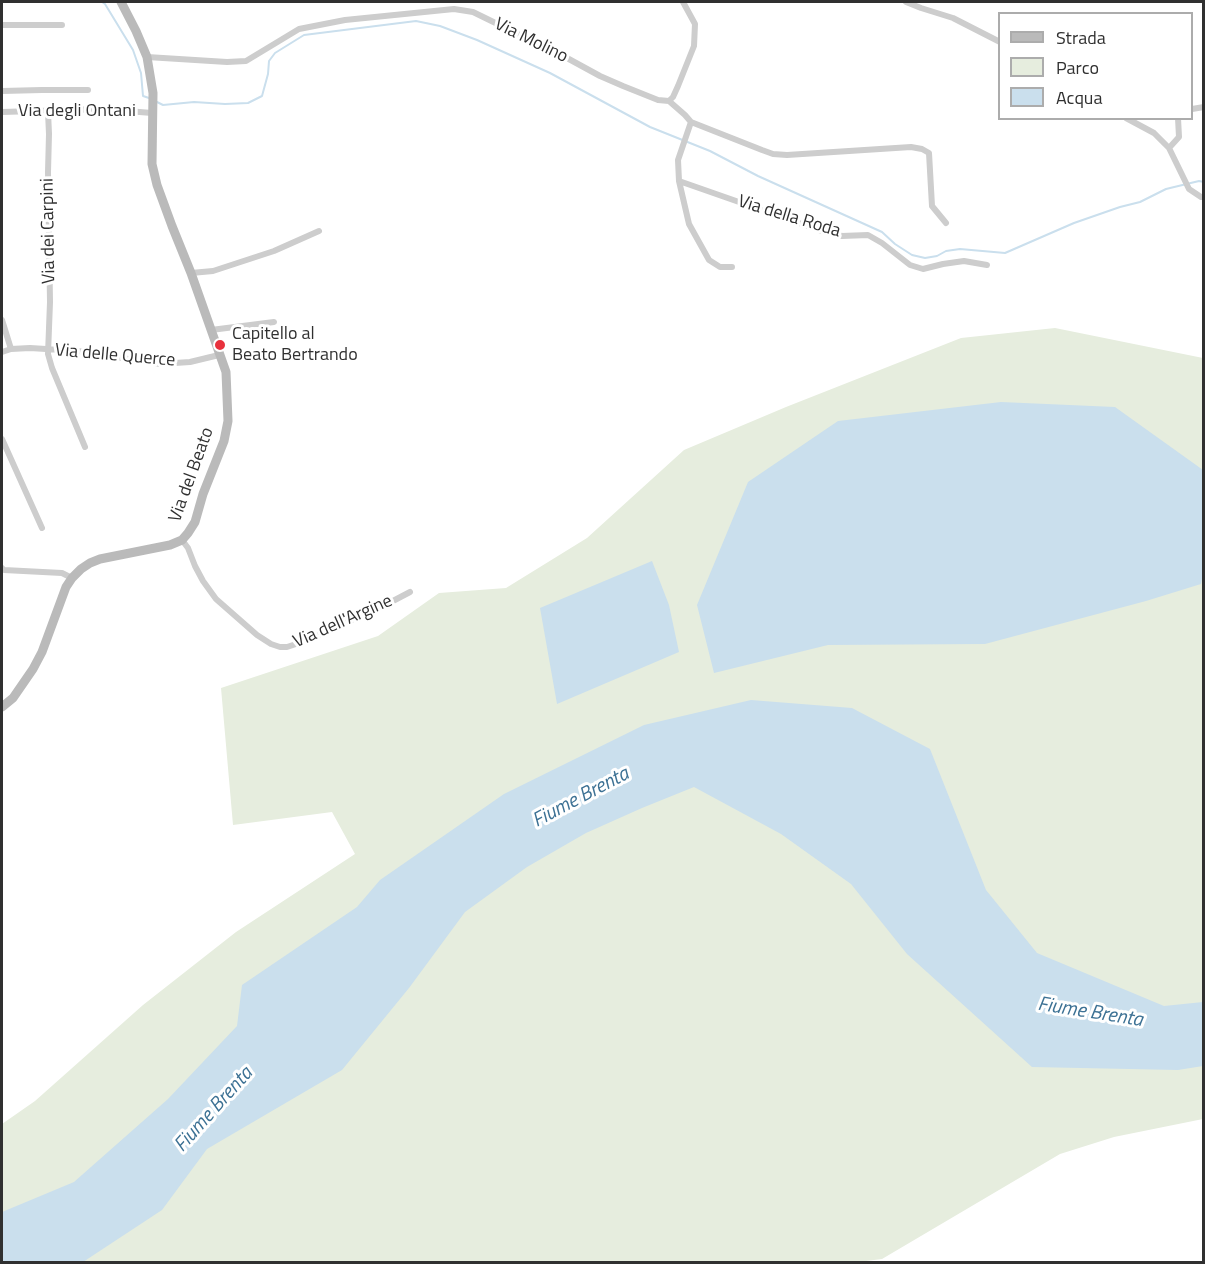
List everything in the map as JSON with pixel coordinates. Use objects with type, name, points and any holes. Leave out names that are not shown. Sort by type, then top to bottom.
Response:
[{"type":"street","name":"Via del Beato","points":[[2,707],[13,698],[33,669],[42,652],[66,587],[81,569],[100,559],[170,545],[182,540],[188,533],[195,522],[224,441],[228,421],[226,372],[157,185],[152,164],[153,93],[147,57],[121,2]]},
{"type":"street","points":[[683,2],[695,24],[694,46],[678,86],[669,101],[691,122],[773,154],[911,147],[921,149],[929,153],[932,206],[946,222]]},
{"type":"street","points":[[906,2],[953,18],[998,41]]},
{"type":"street","name":"Via Molino","points":[[147,57],[246,61],[299,29],[345,20],[454,5],[473,12],[600,76],[658,100],[669,101]]},
{"type":"street","points":[[2,25],[62,24]]},
{"type":"street","points":[[2,91],[88,90]]},
{"type":"street","name":"Via degli Ontani","points":[[2,112],[153,109]]},
{"type":"street","name":"Via dei Carpini","points":[[48,112],[50,134],[48,172],[49,350],[52,368],[85,447]]},
{"type":"street","points":[[1130,120],[1154,133],[1169,148],[1189,189],[1203,197]]},
{"type":"street","points":[[1169,148],[1179,137],[1178,120]]},
{"type":"street","points":[[691,122],[678,160],[679,181],[689,224],[709,260],[720,267],[732,267]]},
{"type":"street","name":"Via della Roda","points":[[679,181],[819,230],[842,236],[868,235],[910,265],[923,269],[964,261],[987,265]]},
{"type":"street","points":[[190,273],[213,271],[264,254],[319,231]]},
{"type":"street","points":[[2,320],[11,349]]},
{"type":"street","points":[[211,330],[274,322]]},
{"type":"street","name":"Via delle Querce","points":[[2,352],[30,348],[78,351],[160,364],[190,362],[219,355]]},
{"type":"street","points":[[2,439],[42,528]]},
{"type":"street","name":"Via dell'Argine","points":[[182,540],[203,581],[216,599],[257,635],[270,644],[280,647],[305,641],[411,592]]},
{"type":"street","points":[[2,568],[4,570],[62,573],[72,578]]},
{"type":"green space","points":[[1055,328],[1203,358],[1203,1119],[1114,1137],[1060,1154],[882,1259],[858,1262],[2,1262],[2,1124],[35,1101],[143,1005],[236,932],[355,854],[332,812],[233,825],[221,688],[378,636],[439,593],[506,588],[587,538],[684,450],[961,338]]},
{"type":"water","points":[[1001,402],[1115,407],[1203,470],[1204,568],[1201,584],[985,644],[828,645],[714,673],[697,605],[748,482],[838,421]]},
{"type":"water","points":[[652,561],[669,605],[679,652],[557,704],[540,608]]},
{"type":"water","name":"Fiume Brenta","points":[[751,700],[852,708],[930,749],[986,890],[1037,953],[1164,1006],[1203,1002],[1203,1066],[1178,1070],[1032,1067],[907,954],[851,884],[781,834],[694,787],[586,833],[527,867],[465,912],[409,988],[342,1070],[207,1149],[162,1210],[83,1262],[2,1262],[2,1212],[74,1182],[168,1099],[237,1026],[242,985],[357,907],[380,880],[504,794],[644,725]]},
{"type":"waterway","points":[[102,2],[133,50],[141,73],[143,96],[149,98]]},
{"type":"waterway","points":[[157,102],[163,105],[194,102],[248,103],[262,96],[269,61],[275,53],[304,35],[416,21],[440,26],[477,40],[550,73],[650,127],[710,151],[758,176],[882,232],[912,255],[925,258],[960,249],[1005,253],[1074,223],[1140,202],[1166,189],[1199,181],[1204,182]]},
{"type":"place","name":"Capitello al Beato Bertrando","points":[[220,345]]}]
